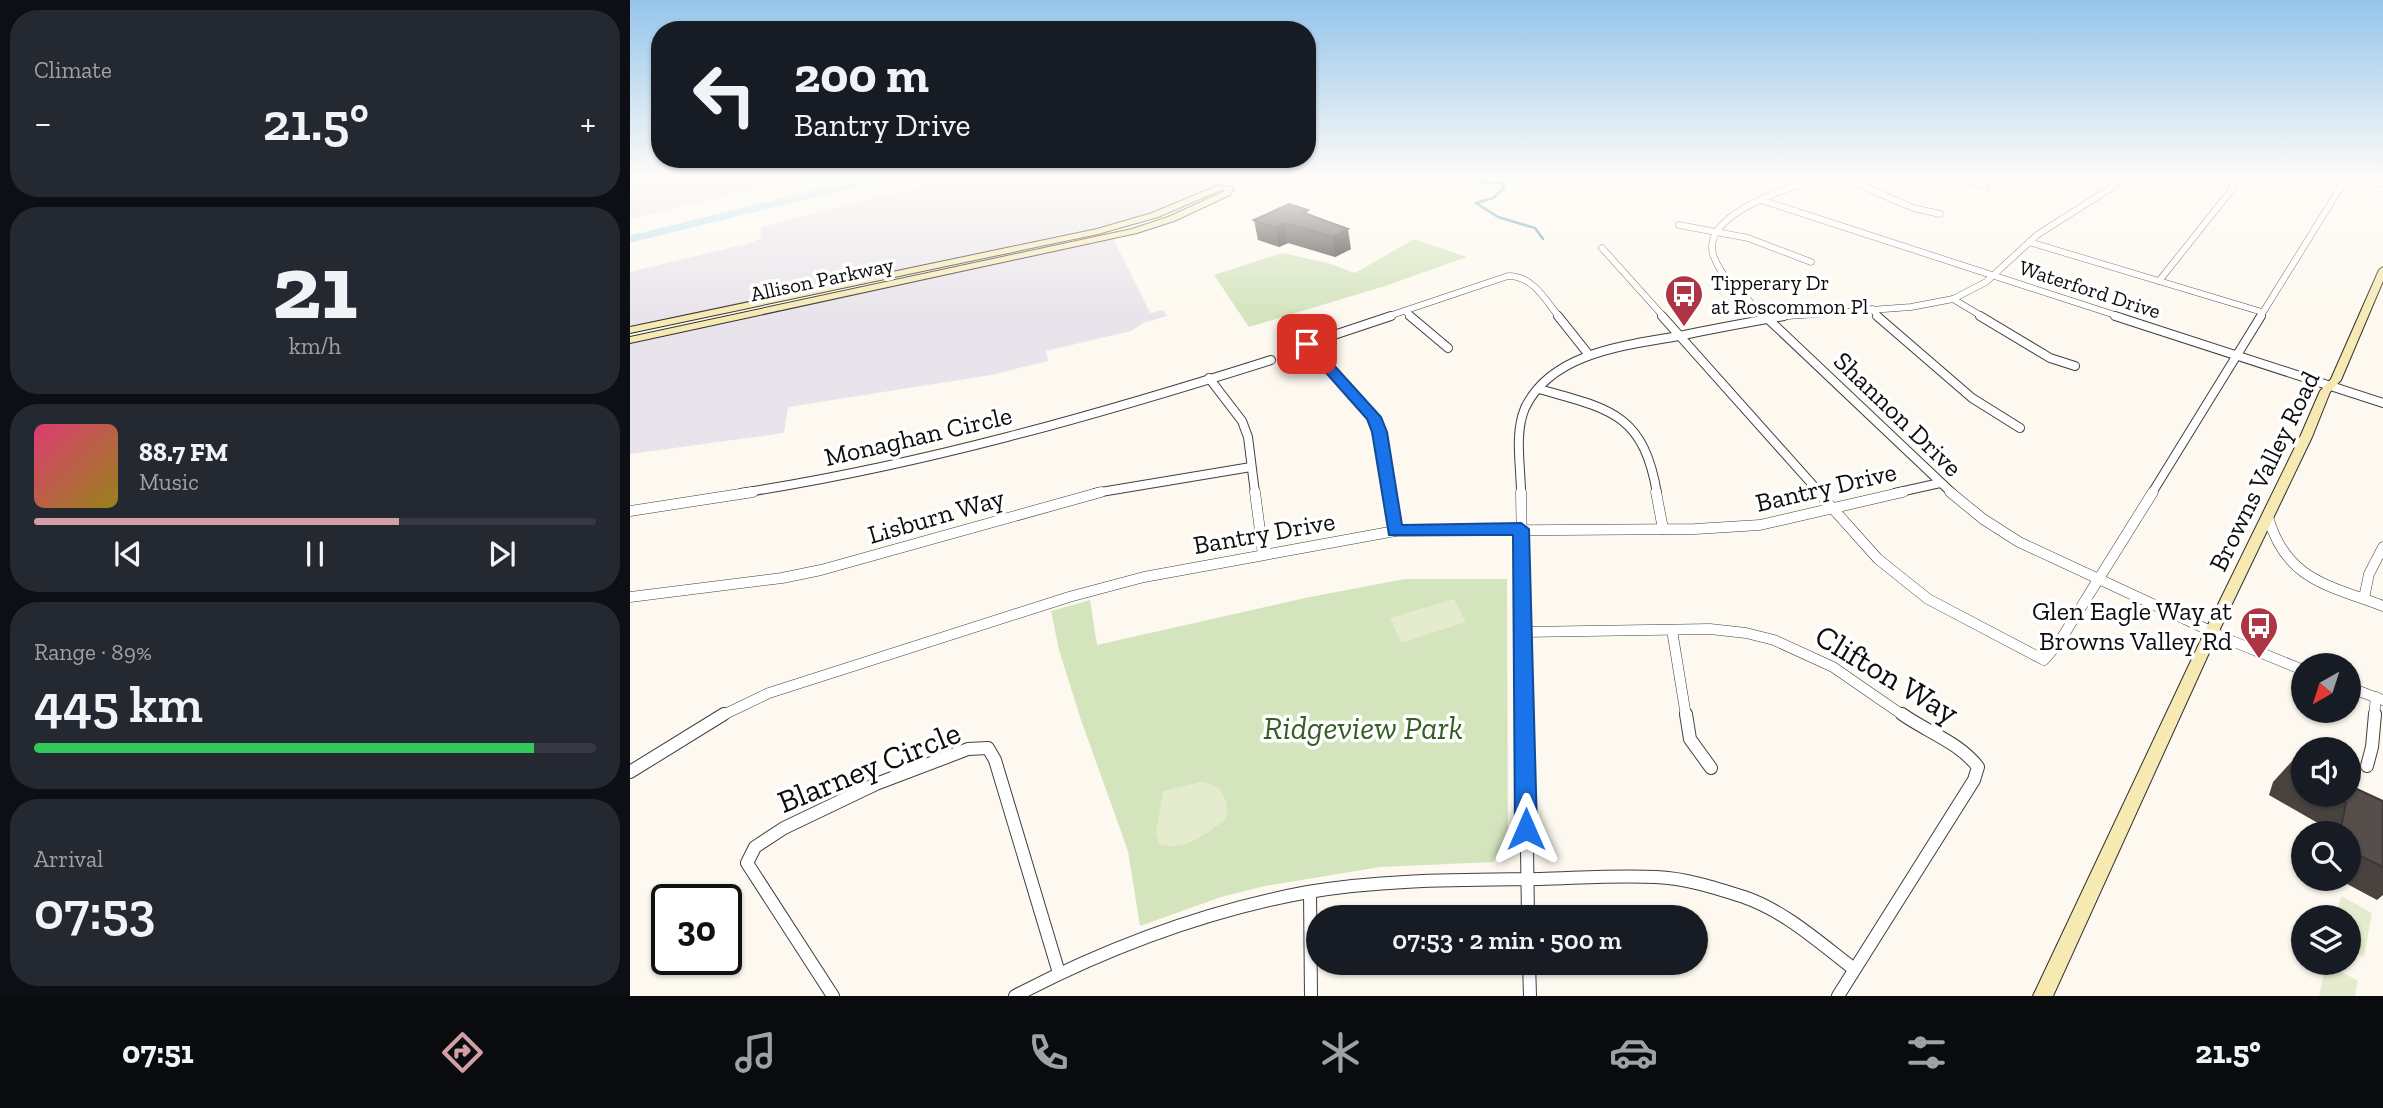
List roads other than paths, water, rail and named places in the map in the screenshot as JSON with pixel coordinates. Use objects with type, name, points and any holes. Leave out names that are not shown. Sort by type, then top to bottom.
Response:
[{"type":"street","name":"Allison Parkway","points":[[630,330],[1098,232],[1127,223]]},
{"type":"street","name":"Allison Parkway","points":[[630,340],[1134,231],[1155,223]]},
{"type":"street","points":[[1717,232],[1723,223]]},
{"type":"street","name":"Waterford Drive","points":[[1832,223],[2383,402]]},
{"type":"street","points":[[1528,905],[1520,424],[1522,412],[1539,389],[1561,369],[1589,355],[1679,335],[1820,311],[1922,305],[1953,299],[1979,287],[2029,242],[2057,223]]},
{"type":"street","points":[[2159,281],[2205,223]]},
{"type":"street","points":[[1602,248],[1878,559],[1919,593],[2044,660],[2058,644],[2099,579],[2318,223]]},
{"type":"street","points":[[1679,225],[1748,238],[1811,262]]},
{"type":"street","name":"Shannon Drive","points":[[1717,232],[1712,244],[1714,261],[1725,276],[1940,483],[1983,519],[2019,542],[2291,665]]},
{"type":"street","points":[[2029,242],[2262,312]]},
{"type":"street","name":"Browns Valley Road","points":[[2043,996],[2212,631],[2330,385],[2336,380],[2383,270]]},
{"type":"street","points":[[1395,531],[1379,432],[1374,417],[1307,344],[1508,276],[1518,276],[1531,282],[1589,355]]},
{"type":"street","points":[[1953,299],[2050,358],[2075,366]]},
{"type":"street","points":[[1872,309],[1888,327],[1982,405],[2020,428]]},
{"type":"street","points":[[1405,311],[1448,348]]},
{"type":"street","name":"Monaghan Circle","points":[[630,511],[839,478],[889,467],[1112,410],[1271,360]]},
{"type":"street","points":[[1209,378],[1242,421],[1263,554]]},
{"type":"street","points":[[1539,389],[1615,413],[1633,425],[1644,440],[1650,460],[1663,529]]},
{"type":"street","name":"Lisburn Way","points":[[630,597],[782,578],[821,570],[1107,490],[1251,467]]},
{"type":"street","name":"Bantry Drive","points":[[630,772],[716,718],[769,693],[813,677],[1144,577],[1395,531],[1663,529],[1760,525],[1940,483]]},
{"type":"street","points":[[2268,517],[2272,538],[2297,569],[2383,606]]},
{"type":"street","points":[[2364,598],[2383,547]]},
{"type":"street","name":"Clifton Way","points":[[1524,632],[1710,629],[1746,633],[1774,640],[1833,667],[1926,730],[1966,751],[1978,767],[1974,780],[1854,969]]},
{"type":"street","points":[[1672,630],[1690,739],[1711,768]]},
{"type":"street","points":[[2361,692],[2379,699],[2367,766]]},
{"type":"street","name":"Blarney Circle","points":[[833,996],[747,863],[755,847],[784,828],[865,790],[968,749],[988,748],[995,760],[1059,973]]},
{"type":"street","points":[[1015,996],[1059,973],[1148,936],[1223,911],[1310,892],[1432,880],[1658,877],[1703,885],[1747,898],[1796,925],[1854,969],[1838,996]]},
{"type":"street","points":[[1310,892],[1311,996]]},
{"type":"street","points":[[1529,975],[1530,996]]},
{"type":"waterway","points":[[630,239],[693,223]]},
{"type":"waterway","points":[[1520,223],[1535,228],[1543,239]]},
{"type":"place","name":"Tipperary Dr at Roscommon Pl","points":[[1684,328]]},
{"type":"place","name":"Glen Eagle Way at Browns Valley Rd","points":[[2259,660]]},
{"type":"park label","name":"Ridgeview Park","points":[[1363,728]]}]
